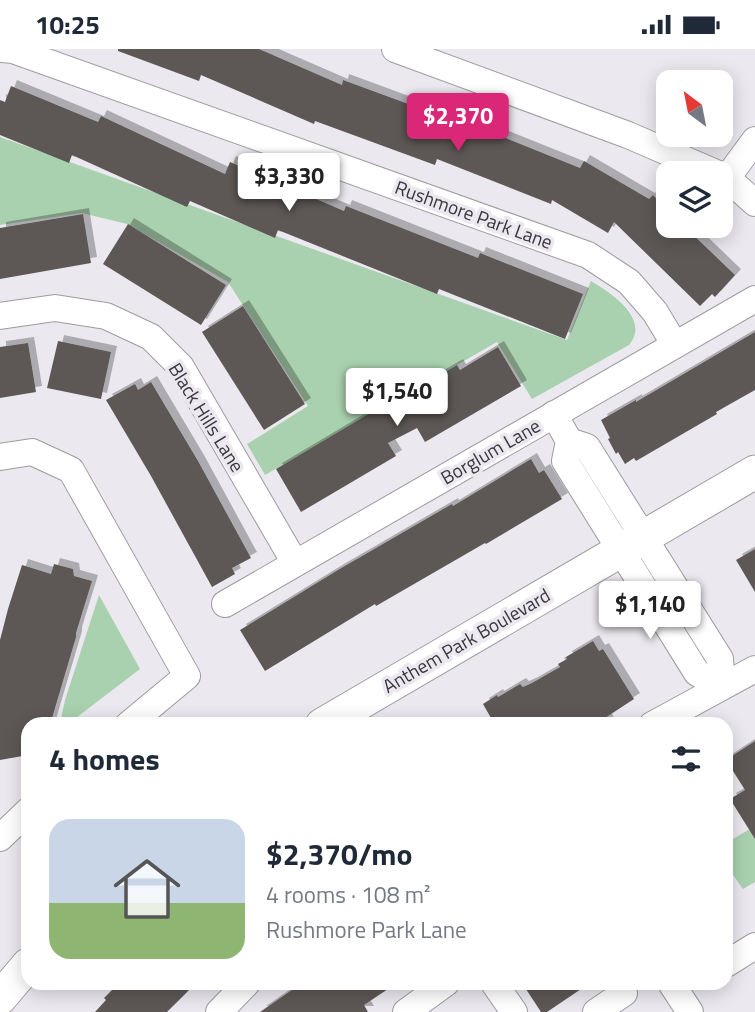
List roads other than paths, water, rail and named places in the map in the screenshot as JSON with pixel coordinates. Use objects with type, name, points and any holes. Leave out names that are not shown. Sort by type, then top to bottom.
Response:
[{"type":"main road","name":"Anthem Park Boulevard","points":[[336,717],[755,472]]},
{"type":"main road","points":[[0,998],[21,973]]},
{"type":"street","name":"Rushmore Park Lane","points":[[2,49],[13,50],[588,255],[629,282],[655,312],[675,345]]},
{"type":"street","points":[[408,51],[628,135],[687,161]]},
{"type":"street","points":[[733,163],[755,140]]},
{"type":"street","points":[[733,186],[755,203]]},
{"type":"street","name":"Borglum Lane","points":[[225,604],[755,299]]},
{"type":"street","name":"Black Hills Lane","points":[[0,316],[55,308],[106,316],[150,337],[181,367],[295,563]]},
{"type":"street","points":[[554,414],[569,441],[587,447],[632,543],[720,659],[722,686]]},
{"type":"street","points":[[0,457],[32,452],[71,470],[187,676],[138,717]]},
{"type":"street","points":[[666,717],[755,669]]},
{"type":"street","points":[[0,838],[21,818]]},
{"type":"street","points":[[733,960],[755,946]]},
{"type":"street","points":[[219,1012],[240,990]]},
{"type":"street","points":[[405,1012],[436,990]]},
{"type":"street","points":[[499,990],[514,1012]]},
{"type":"street","points":[[596,1012],[624,993]]}]
